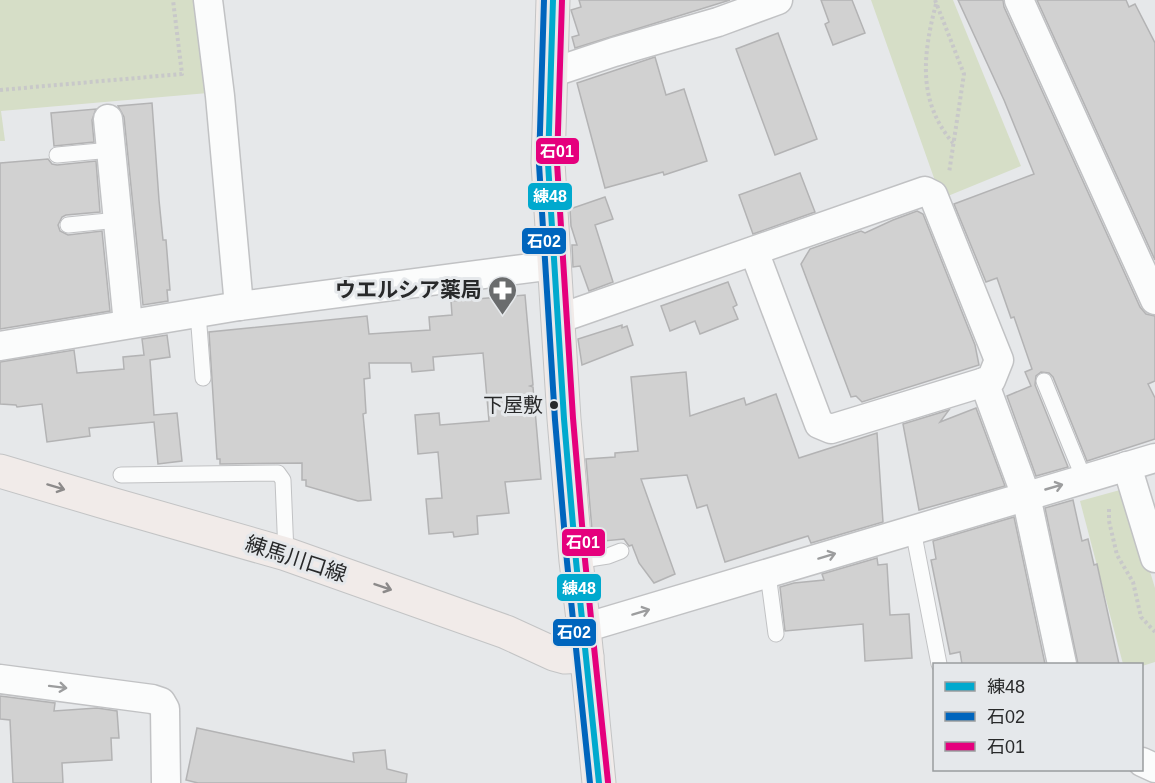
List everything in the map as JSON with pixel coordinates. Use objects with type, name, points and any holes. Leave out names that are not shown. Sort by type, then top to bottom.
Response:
[{"type":"main road","points":[[553,0],[548,163],[576,561],[599,783]]},
{"type":"main road","name":"練馬川口線","points":[[0,471],[286,554],[495,628],[554,654],[565,657],[586,642]]},
{"type":"street","points":[[208,0],[222,114],[239,306]]},
{"type":"street","points":[[551,73],[718,22],[778,0]]},
{"type":"street","points":[[1019,0],[1155,300]]},
{"type":"street","points":[[108,119],[128,324]]},
{"type":"street","points":[[558,319],[925,191],[933,195],[999,360],[991,380],[831,429],[819,424],[754,251]]},
{"type":"street","points":[[0,346],[239,306],[555,265]]},
{"type":"street","points":[[984,382],[1026,496],[1062,663]]},
{"type":"street","points":[[586,642],[768,574],[1155,458]]},
{"type":"street","points":[[1127,466],[1155,558]]},
{"type":"street","points":[[0,679],[161,702],[165,709],[166,783]]},
{"type":"lane","points":[[57,155],[111,150]]},
{"type":"lane","points":[[68,225],[118,220]]},
{"type":"lane","points":[[198,313],[203,378]]},
{"type":"lane","points":[[1044,381],[1084,479]]},
{"type":"lane","points":[[122,475],[278,473],[283,480],[286,554]]},
{"type":"lane","points":[[913,530],[939,663]]},
{"type":"lane","points":[[576,561],[608,556],[621,551]]},
{"type":"lane","points":[[768,574],[776,634]]},
{"type":"path","points":[[0,90],[182,74],[173,0]]},
{"type":"path","points":[[936,2],[927,40],[925,80],[942,130],[953,143]]},
{"type":"path","points":[[935,200],[949,174],[964,74],[936,2]]},
{"type":"green space","points":[[0,0],[197,0],[208,93],[1,111],[5,141],[0,141]]},
{"type":"green space","points":[[871,0],[953,0],[1021,166],[943,198]]},
{"type":"green space","points":[[1120,490],[1126,493],[1155,588],[1155,662],[1143,666],[1143,663],[1123,663],[1080,501]]},
{"type":"building","points":[[579,0],[730,0],[575,48],[572,37],[579,35],[571,10],[581,7]]},
{"type":"building","points":[[821,0],[852,0],[865,33],[833,45],[825,24],[829,22]]},
{"type":"building","points":[[958,0],[1003,0],[1004,7],[1140,307],[1146,314],[1155,316],[1155,381],[1148,384],[1155,398],[1155,439],[1087,461],[1053,377],[1049,373],[1041,372],[1036,376],[1035,385],[1068,467],[1036,476],[1007,396],[1031,386],[1025,372],[1032,369],[1014,317],[1011,318],[997,278],[986,282],[954,204],[1034,174],[1004,100]]},
{"type":"building","points":[[1037,0],[1126,0],[1129,7],[1135,4],[1155,43],[1155,260]]},
{"type":"building","points":[[778,33],[817,139],[775,155],[736,49]]},
{"type":"building","points":[[655,57],[666,95],[684,89],[707,161],[664,175],[663,172],[605,188],[577,83]]},
{"type":"building","points":[[152,103],[159,200],[163,240],[166,240],[170,290],[167,290],[168,301],[143,305],[124,117],[118,106]]},
{"type":"building","points":[[96,109],[92,120],[94,142],[54,146],[51,113]]},
{"type":"building","points":[[48,159],[52,164],[57,165],[96,161],[100,212],[66,215],[62,217],[58,225],[60,231],[68,235],[102,231],[110,311],[0,329],[0,163]]},
{"type":"building","points":[[800,173],[815,212],[753,234],[739,195]]},
{"type":"building","points":[[605,197],[613,219],[595,225],[613,282],[589,291],[580,266],[573,267],[572,245],[577,245],[571,226],[570,209]]},
{"type":"building","points":[[917,211],[923,214],[975,345],[979,365],[862,402],[856,396],[851,397],[801,264],[810,249],[861,231],[865,233]]},
{"type":"building","points":[[728,282],[737,305],[733,307],[738,319],[700,334],[695,321],[670,331],[661,306]]},
{"type":"building","points":[[525,295],[533,385],[530,386],[533,387],[541,479],[505,482],[509,513],[477,516],[478,534],[454,537],[453,532],[429,534],[426,499],[442,498],[438,452],[418,454],[415,415],[439,413],[440,425],[489,421],[483,353],[433,357],[434,370],[412,372],[411,363],[369,363],[370,378],[364,379],[366,413],[363,414],[371,500],[358,501],[306,486],[306,480],[302,480],[302,463],[220,464],[220,459],[217,459],[209,332],[367,316],[369,334],[430,330],[429,317],[452,315],[451,301]]},
{"type":"building","points":[[622,325],[622,328],[627,326],[633,345],[582,365],[578,339]]},
{"type":"building","points":[[167,335],[170,357],[150,360],[154,415],[177,413],[182,461],[158,464],[154,422],[89,428],[90,436],[47,442],[42,404],[17,407],[0,404],[0,362],[74,350],[77,373],[124,369],[123,357],[144,355],[142,339]]},
{"type":"building","points":[[686,372],[690,416],[744,398],[746,405],[776,394],[799,458],[877,433],[883,522],[811,543],[808,536],[725,562],[707,505],[697,508],[687,475],[641,479],[675,574],[654,583],[639,563],[632,545],[629,546],[624,539],[593,542],[586,459],[615,457],[615,453],[638,451],[631,377]]},
{"type":"building","points":[[976,408],[1005,486],[919,510],[903,424],[949,410],[940,422]]},
{"type":"building","points":[[1073,500],[1082,541],[1088,539],[1094,565],[1097,564],[1119,663],[1078,663],[1045,508]]},
{"type":"building","points":[[1014,517],[1045,663],[962,663],[960,652],[950,654],[931,560],[936,559],[933,541]]},
{"type":"building","points":[[877,558],[878,565],[887,564],[890,615],[909,614],[912,658],[865,661],[863,624],[785,631],[780,587],[824,580],[822,574]]},
{"type":"building","points":[[0,696],[55,703],[54,711],[97,708],[117,711],[119,738],[111,738],[112,760],[62,763],[63,783],[13,783],[10,720],[0,719]]},
{"type":"building","points":[[197,728],[354,762],[353,753],[385,750],[387,769],[407,774],[406,783],[198,783],[186,780]]},
{"type":"transit line","name":"石02","points":[[544,0],[539,164],[555,420],[590,783]]},
{"type":"transit line","name":"練48","points":[[553,0],[548,163],[564,419],[599,783]]},
{"type":"transit line","name":"石01","points":[[562,0],[557,163],[573,418],[608,782]]},
{"type":"place","name":"ウエルシア薬局","points":[[503,316]]},
{"type":"place","name":"下屋敷","points":[[554,405]]}]
